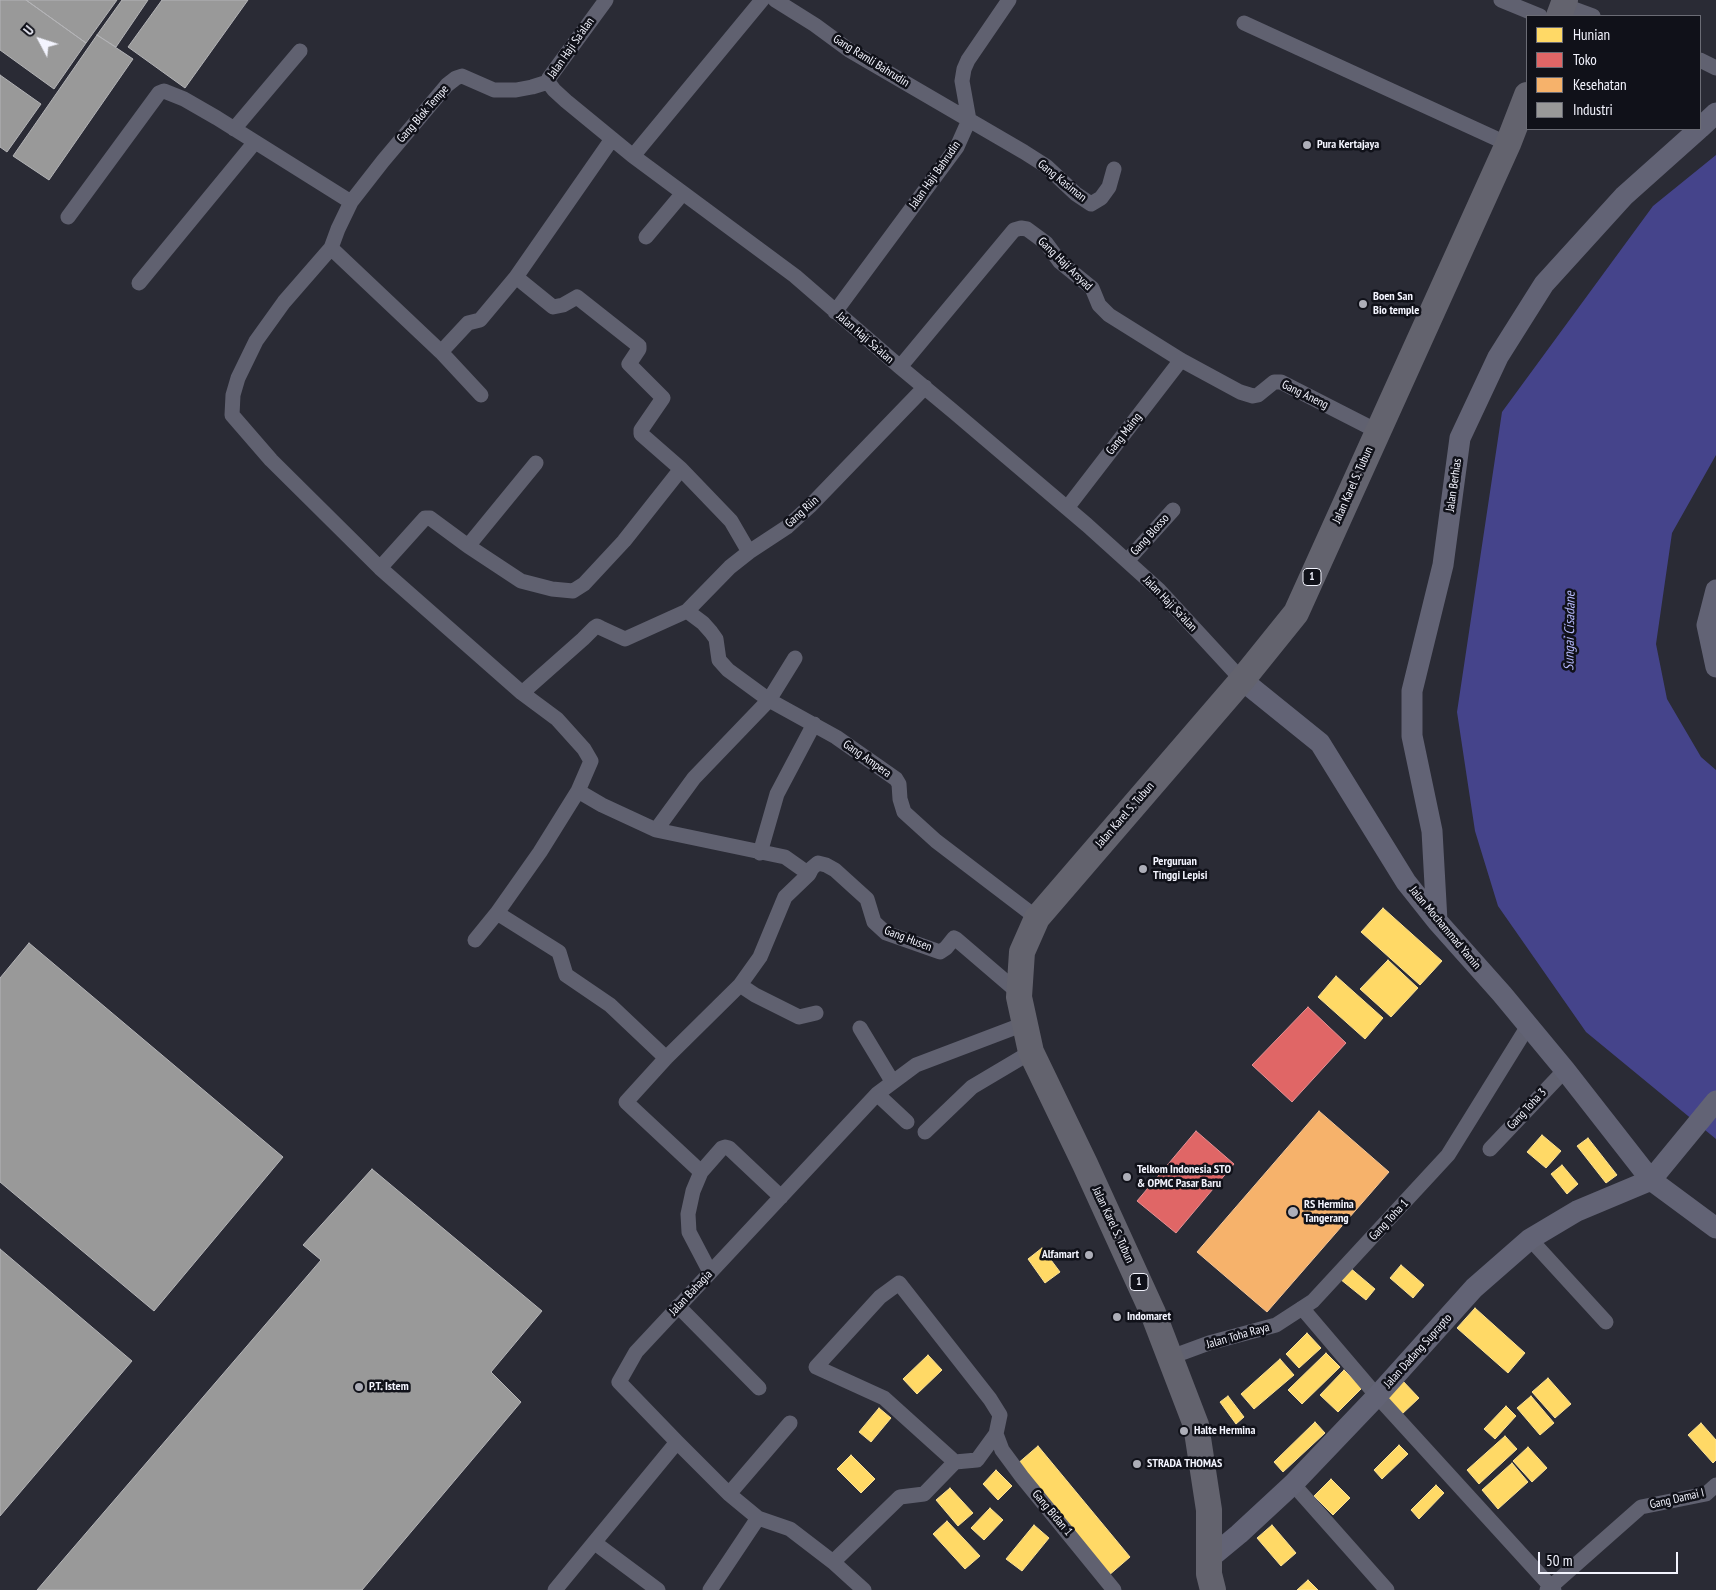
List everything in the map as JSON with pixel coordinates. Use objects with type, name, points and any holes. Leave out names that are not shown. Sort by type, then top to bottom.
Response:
[{"type":"highway","name":"Jalan Karel S. Tubun","points":[[1211,1574],[1209,1510],[1196,1424],[1153,1313],[1031,1052],[1019,993],[1022,952],[1038,918],[1242,680],[1296,613],[1508,144],[1526,98]]},
{"type":"street","name":"Jalan Haji Sa'alan","points":[[606,0],[549,78],[548,82],[554,90],[633,156],[795,276],[1067,508],[1159,590],[1242,680]]},
{"type":"street","points":[[633,156],[762,0]]},
{"type":"street","name":"Gang Ramli Bahrudin","points":[[775,0],[815,25],[849,50],[969,120]]},
{"type":"street","points":[[969,120],[962,80],[964,69],[968,60],[1009,0]]},
{"type":"street","points":[[1501,0],[1538,15]]},
{"type":"street","points":[[1562,7],[1590,15]]},
{"type":"street","points":[[1244,23],[1508,144]]},
{"type":"street","points":[[234,128],[300,51]]},
{"type":"street","points":[[1701,60],[1716,68]]},
{"type":"street","name":"Gang Blok Tempe","points":[[351,202],[418,118],[447,85],[456,78],[462,76],[494,90],[516,90],[548,82]]},
{"type":"street","points":[[68,217],[160,92],[170,92],[184,99],[234,128],[351,202],[331,248],[284,302],[256,341],[238,378],[233,395],[232,415],[271,460],[380,568],[522,693],[557,719],[584,749],[591,760],[578,792],[540,852],[497,913],[475,940]]},
{"type":"street","name":"Jalan Berhias","points":[[1701,126],[1716,114]]},
{"type":"street","name":"Gang Kasiman","points":[[969,120],[1046,166],[1076,194],[1091,204],[1101,198],[1109,187],[1114,169]]},
{"type":"street","name":"Jalan Haji Bahrudin","points":[[835,312],[957,146],[969,120]]},
{"type":"street","name":"Jalan Berhias","points":[[1437,921],[1432,831],[1412,736],[1412,691],[1443,565],[1460,438],[1498,357],[1544,284],[1624,196],[1697,130]]},
{"type":"street","points":[[441,352],[468,323],[480,320],[516,277],[612,139]]},
{"type":"street","points":[[140,283],[255,142]]},
{"type":"street","points":[[646,237],[683,193]]},
{"type":"street","name":"Gang Haji Arsyad","points":[[900,367],[1014,230],[1020,228],[1028,229],[1046,244],[1060,262],[1092,288],[1099,305],[1109,315],[1181,360]]},
{"type":"street","points":[[331,248],[441,352],[481,394]]},
{"type":"street","points":[[516,277],[553,306],[563,306],[577,297],[640,346],[640,349],[629,364],[663,398],[641,432],[681,469],[731,521],[749,552]]},
{"type":"street","name":"Gang Aneng","points":[[1181,360],[1240,392],[1253,396],[1258,395],[1274,382],[1281,382],[1377,431]]},
{"type":"street","name":"Gang Maing","points":[[1067,508],[1181,360]]},
{"type":"street","name":"Gang Riin","points":[[687,611],[730,567],[787,527],[810,506],[925,387]]},
{"type":"street","points":[[468,546],[536,462]]},
{"type":"street","points":[[380,568],[425,518],[430,518],[521,581],[552,589],[573,590],[584,584],[624,541],[681,469]]},
{"type":"street","name":"Gang Blosso","points":[[1126,561],[1173,510]]},
{"type":"street","points":[[1716,590],[1712,627],[1716,666]]},
{"type":"street","points":[[522,693],[597,626],[625,639],[687,611]]},
{"type":"street","name":"Gang Ampera","points":[[687,611],[712,632],[716,639],[719,660],[728,670],[769,700],[836,737],[896,779],[899,784],[900,799],[904,812],[936,841],[1038,918]]},
{"type":"street","points":[[656,830],[694,778],[769,700],[795,658]]},
{"type":"street","name":"Jalan Mochammad Yamin","points":[[1242,680],[1320,743],[1406,882],[1437,921],[1502,994],[1565,1070],[1651,1180]]},
{"type":"street","points":[[760,853],[777,794],[814,724]]},
{"type":"street","points":[[578,792],[656,830],[785,857],[809,874],[785,897],[760,957],[740,985],[666,1058],[626,1102],[701,1172]]},
{"type":"street","name":"Gang Husen","points":[[809,874],[818,863],[835,870],[867,899],[874,922],[886,933],[940,952],[956,938],[1019,993]]},
{"type":"street","points":[[497,913],[559,952],[566,975],[610,1005],[666,1058]]},
{"type":"street","points":[[740,985],[755,995],[799,1017],[816,1013]]},
{"type":"street","name":"Jalan Bahagia","points":[[862,1589],[833,1562],[790,1529],[758,1518],[730,1494],[677,1442],[620,1382],[636,1352],[877,1094],[916,1065],[1024,1024]]},
{"type":"street","name":"Gang Toha 1","points":[[1302,1308],[1313,1301],[1448,1154],[1528,1026]]},
{"type":"street","points":[[860,1028],[892,1082]]},
{"type":"street","points":[[926,1132],[972,1088],[1031,1052]]},
{"type":"street","name":"Gang Toha 3","points":[[1490,1149],[1565,1070]]},
{"type":"street","points":[[877,1094],[907,1122]]},
{"type":"street","name":"Jalan Dadang Suprapto","points":[[1211,1574],[1238,1534],[1293,1484],[1377,1396],[1474,1288],[1530,1239],[1577,1211],[1651,1180],[1716,1101]]},
{"type":"street","points":[[710,1272],[689,1232],[688,1214],[693,1191],[701,1172],[722,1148],[727,1147],[781,1197]]},
{"type":"street","points":[[1651,1180],[1716,1228]]},
{"type":"street","points":[[1530,1239],[1606,1322]]},
{"type":"street","points":[[833,1562],[900,1497],[924,1494],[955,1462],[977,1460],[996,1434],[1000,1414],[900,1283],[880,1297],[816,1367],[884,1398],[955,1462]]},
{"type":"street","points":[[678,1306],[759,1388]]},
{"type":"street","points":[[1302,1308],[1377,1396],[1551,1589]]},
{"type":"street","name":"Jalan Toha Raya","points":[[1171,1357],[1209,1343],[1276,1325],[1302,1308]]},
{"type":"street","points":[[730,1494],[790,1424]]},
{"type":"street","name":"Gang Bidan 1","points":[[996,1434],[1002,1450],[1022,1477],[1114,1590]]},
{"type":"street","points":[[555,1590],[677,1442]]},
{"type":"street","points":[[1293,1484],[1387,1590]]},
{"type":"street","name":"Gang Damai I","points":[[1551,1589],[1641,1507],[1706,1494],[1716,1485]]},
{"type":"street","points":[[710,1590],[758,1518]]},
{"type":"street","points":[[595,1542],[658,1590]]},
{"type":"water","name":"Sungai Cisadane","points":[[1716,155],[1716,455],[1672,533],[1656,644],[1667,699],[1701,757],[1716,770],[1716,1139],[1586,1032],[1498,906],[1475,831],[1457,712],[1502,412],[1653,206]]},
{"type":"building: Hunian","points":[[1383,908],[1442,961],[1420,985],[1361,932]]},
{"type":"building: Hunian","points":[[1388,960],[1418,988],[1391,1017],[1360,989]]},
{"type":"building: Hunian","points":[[1336,976],[1383,1018],[1365,1039],[1318,997]]},
{"type":"building: Hunian","points":[[1542,1135],[1561,1151],[1546,1168],[1527,1152]]},
{"type":"building: Hunian","points":[[1588,1138],[1617,1175],[1606,1183],[1577,1146]]},
{"type":"building: Hunian","points":[[1562,1165],[1578,1184],[1567,1194],[1551,1174]]},
{"type":"building: Hunian","points":[[1042,1248],[1060,1272],[1045,1283],[1028,1259]]},
{"type":"building: Hunian","points":[[1401,1265],[1424,1285],[1413,1298],[1390,1278]]},
{"type":"building: Hunian","points":[[1349,1267],[1375,1289],[1366,1300],[1340,1279]]},
{"type":"building: Hunian","points":[[1475,1308],[1525,1353],[1508,1373],[1457,1328]]},
{"type":"building: Hunian","points":[[1307,1333],[1321,1348],[1299,1368],[1286,1354]]},
{"type":"building: Hunian","points":[[1326,1353],[1340,1367],[1302,1404],[1288,1390]]},
{"type":"building: Hunian","points":[[928,1355],[942,1370],[917,1394],[903,1379]]},
{"type":"building: Hunian","points":[[1280,1359],[1294,1375],[1254,1409],[1241,1394]]},
{"type":"building: Hunian","points":[[1344,1370],[1362,1388],[1338,1412],[1320,1395]]},
{"type":"building: Hunian","points":[[1548,1378],[1571,1404],[1555,1418],[1532,1392]]},
{"type":"building: Hunian","points":[[1401,1379],[1419,1398],[1401,1415],[1383,1396]]},
{"type":"building: Hunian","points":[[1228,1396],[1244,1417],[1236,1424],[1220,1402]]},
{"type":"building: Hunian","points":[[1531,1396],[1554,1423],[1540,1435],[1517,1408]]},
{"type":"building: Hunian","points":[[1506,1406],[1516,1416],[1495,1439],[1484,1429]]},
{"type":"building: Hunian","points":[[879,1408],[891,1418],[871,1442],[859,1432]]},
{"type":"building: Hunian","points":[[1315,1422],[1325,1433],[1283,1472],[1274,1462]]},
{"type":"building: Hunian","points":[[1701,1423],[1716,1440],[1716,1460],[1713,1463],[1688,1435]]},
{"type":"building: Hunian","points":[[1505,1436],[1517,1449],[1479,1484],[1467,1470]]},
{"type":"building: Hunian","points":[[1399,1445],[1408,1454],[1382,1479],[1374,1470]]},
{"type":"building: Hunian","points":[[1038,1446],[1130,1557],[1108,1576],[1016,1465]]},
{"type":"building: Hunian","points":[[1528,1447],[1547,1468],[1532,1482],[1513,1461]]},
{"type":"building: Hunian","points":[[851,1455],[875,1479],[861,1493],[837,1469]]},
{"type":"building: Hunian","points":[[1512,1463],[1528,1482],[1498,1509],[1482,1490]]},
{"type":"building: Hunian","points":[[996,1470],[1012,1486],[998,1500],[983,1484]]},
{"type":"building: Hunian","points":[[1331,1479],[1350,1498],[1333,1515],[1314,1496]]},
{"type":"building: Hunian","points":[[1436,1485],[1444,1493],[1419,1519],[1411,1510]]},
{"type":"building: Hunian","points":[[950,1488],[973,1513],[958,1526],[936,1500]]},
{"type":"building: Hunian","points":[[990,1508],[1003,1520],[984,1540],[971,1528]]},
{"type":"building: Hunian","points":[[947,1521],[980,1556],[965,1569],[933,1534]]},
{"type":"building: Hunian","points":[[1034,1525],[1049,1538],[1022,1571],[1006,1559]]},
{"type":"building: Hunian","points":[[1272,1525],[1296,1553],[1281,1566],[1257,1538]]},
{"type":"building: Hunian","points":[[1308,1580],[1318,1590],[1297,1590]]},
{"type":"building: Toko","points":[[1308,1007],[1346,1043],[1292,1102],[1252,1065]]},
{"type":"building: Toko","points":[[1196,1131],[1234,1164],[1176,1233],[1137,1201]]},
{"type":"building: Kesehatan","name":"RS Hermina Tangerang","points":[[1319,1111],[1389,1172],[1267,1312],[1197,1252]]},
{"type":"building: Industri","points":[[0,0],[26,0],[86,43],[54,89],[0,50]]},
{"type":"building: Industri","points":[[26,0],[117,0],[86,43]]},
{"type":"building: Industri","points":[[122,0],[148,0],[116,47],[97,35]]},
{"type":"building: Industri","points":[[162,0],[248,0],[185,88],[128,47]]},
{"type":"building: Industri","points":[[97,35],[133,59],[49,180],[13,156]]},
{"type":"building: Industri","points":[[0,75],[41,104],[7,152],[0,147]]},
{"type":"building: Industri","points":[[29,943],[283,1157],[154,1311],[0,1182],[0,978]]},
{"type":"building: Industri","name":"P.T. Istem","points":[[372,1169],[542,1311],[491,1372],[521,1402],[362,1590],[37,1590],[321,1260],[303,1245]]},
{"type":"building: Industri","points":[[0,1249],[132,1361],[0,1516]]},
{"type":"place","name":"Pura Kertajaya","points":[[1307,145]]},
{"type":"place","name":"Boen San Bio temple","points":[[1363,304]]},
{"type":"place","name":"Perguruan Tinggi Lepisi","points":[[1143,869]]},
{"type":"place","name":"Telkom Indonesia STO & OPMC Pasar Baru","points":[[1127,1177]]},
{"type":"place","name":"RS Hermina Tangerang","points":[[1293,1212]]},
{"type":"place","name":"Alfamart","points":[[1089,1255]]},
{"type":"place","name":"Indomaret","points":[[1117,1317]]},
{"type":"place","name":"P.T. Istem","points":[[359,1387]]},
{"type":"place","name":"Halte Hermina","points":[[1184,1431]]},
{"type":"place","name":"STRADA THOMAS","points":[[1137,1464]]}]
